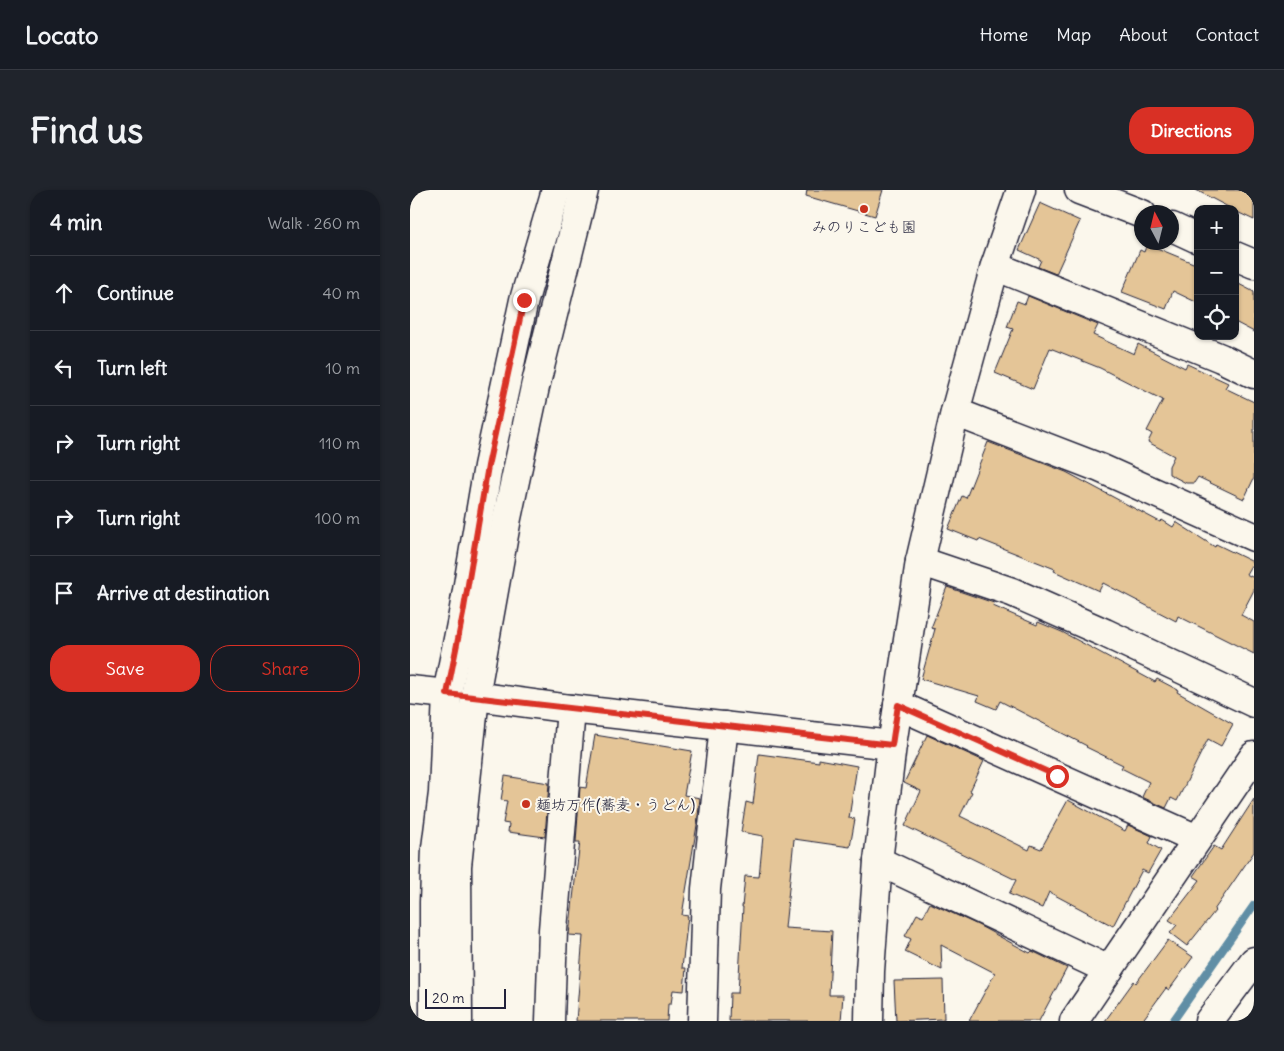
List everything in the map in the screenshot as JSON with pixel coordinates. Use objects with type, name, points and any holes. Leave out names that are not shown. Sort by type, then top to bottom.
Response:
[{"type":"street","points":[[434,1021],[434,884],[436,848],[443,793],[447,694],[490,457],[524,300],[556,190]]},
{"type":"street","points":[[458,1021],[457,866],[475,696],[507,518],[535,387],[584,190]]},
{"type":"street","points":[[869,1021],[870,971],[878,861],[892,745],[920,561],[955,412],[995,266],[1021,190]]},
{"type":"street","points":[[1079,190],[1134,211]]},
{"type":"street","points":[[1179,230],[1194,237]]},
{"type":"street","points":[[1239,258],[1254,264]]},
{"type":"street","points":[[995,266],[1221,358],[1254,374]]},
{"type":"street","points":[[955,412],[1100,468],[1254,537]]},
{"type":"street","points":[[920,561],[1012,592],[1105,633],[1254,703]]},
{"type":"street","points":[[410,690],[892,745]]},
{"type":"street","points":[[898,705],[1196,839]]},
{"type":"street","points":[[550,1021],[553,930],[571,709]]},
{"type":"street","points":[[702,1021],[706,889],[724,726]]},
{"type":"street","points":[[1074,1021],[1254,756]]},
{"type":"street","points":[[878,861],[1109,970]]},
{"type":"street","points":[[1208,1021],[1254,961]]},
{"type":"building","name":"みのりこども園","points":[[807,190],[883,190],[875,216],[806,196]]},
{"type":"building","points":[[1196,190],[1254,190],[1254,220],[1239,213],[1239,205],[1224,205]]},
{"type":"building","points":[[1040,203],[1080,221],[1056,274],[1038,267],[1041,260],[1019,250]]},
{"type":"building","points":[[1140,250],[1144,252],[1145,250],[1162,250],[1194,263],[1194,301],[1173,291],[1166,309],[1122,292]]},
{"type":"building","points":[[1239,284],[1254,292],[1254,332],[1239,324]]},
{"type":"building","points":[[1028,296],[1098,325],[1093,335],[1134,354],[1138,344],[1185,368],[1187,364],[1228,383],[1225,388],[1254,402],[1254,478],[1244,499],[1198,477],[1194,483],[1186,483],[1169,474],[1169,466],[1174,456],[1148,442],[1152,434],[1147,431],[1163,400],[1100,368],[1050,348],[1033,389],[995,373],[1013,329],[1007,327],[1017,301],[1025,304]]},
{"type":"building","points":[[988,442],[1066,472],[1160,522],[1162,520],[1173,527],[1176,522],[1215,547],[1216,544],[1253,562],[1246,574],[1254,578],[1254,590],[1241,615],[1254,622],[1254,654],[1178,616],[1176,621],[1103,583],[1099,591],[1054,571],[1055,569],[948,529],[962,496],[966,498]]},
{"type":"building","points":[[947,587],[994,603],[993,606],[1037,625],[1038,622],[1062,632],[1155,682],[1157,679],[1178,690],[1177,692],[1233,724],[1221,746],[1208,739],[1177,801],[1171,798],[1166,808],[1142,797],[1149,782],[1121,768],[1123,765],[1000,701],[996,709],[977,701],[979,696],[921,679],[935,629],[931,628]]},
{"type":"building","points":[[595,735],[692,751],[684,795],[700,798],[682,915],[688,916],[682,968],[686,968],[684,991],[673,990],[671,1004],[668,1004],[667,1021],[576,1021],[583,936],[569,935],[580,842],[576,842],[580,787],[586,788]]},
{"type":"building","points":[[927,735],[984,761],[960,816],[1029,850],[1031,845],[1041,849],[1068,800],[1125,831],[1128,825],[1152,836],[1149,843],[1161,850],[1148,873],[1142,870],[1113,926],[1049,892],[1042,908],[1009,894],[1016,880],[905,826],[921,791],[904,783]]},
{"type":"building","points":[[759,754],[819,762],[819,759],[857,766],[849,818],[855,819],[850,847],[794,839],[785,928],[832,931],[829,995],[843,995],[841,1021],[729,1021],[730,993],[738,993],[745,876],[759,877],[763,836],[741,832],[746,802],[753,804]]},
{"type":"building","points":[[505,776],[549,783],[545,837],[508,832],[509,824],[503,823],[507,801],[501,800]]},
{"type":"building","points":[[1254,799],[1254,852],[1215,911],[1187,946],[1170,933],[1177,925],[1169,920],[1200,880],[1193,876],[1214,846],[1221,850]]},
{"type":"building","points":[[930,903],[978,925],[1030,953],[1032,951],[1067,968],[1039,1021],[969,1021],[995,973],[941,945],[942,970],[905,952],[911,939],[905,936],[917,914],[923,917]]},
{"type":"building","points":[[1168,940],[1193,957],[1169,990],[1166,988],[1142,1021],[1105,1021],[1134,981],[1136,983]]},
{"type":"building","points":[[943,980],[944,1019],[896,1021],[894,981]]},
{"type":"waterway","points":[[1173,1021],[1254,905]]},
{"type":"place","name":"みのりこども園","points":[[864,209]]},
{"type":"place","name":"麺坊万作(蕎麦・うどん)","points":[[526,804]]},
{"type":"route","points":[[524,300],[488,466],[463,614],[447,694],[892,745],[898,705],[1057,776]]}]
